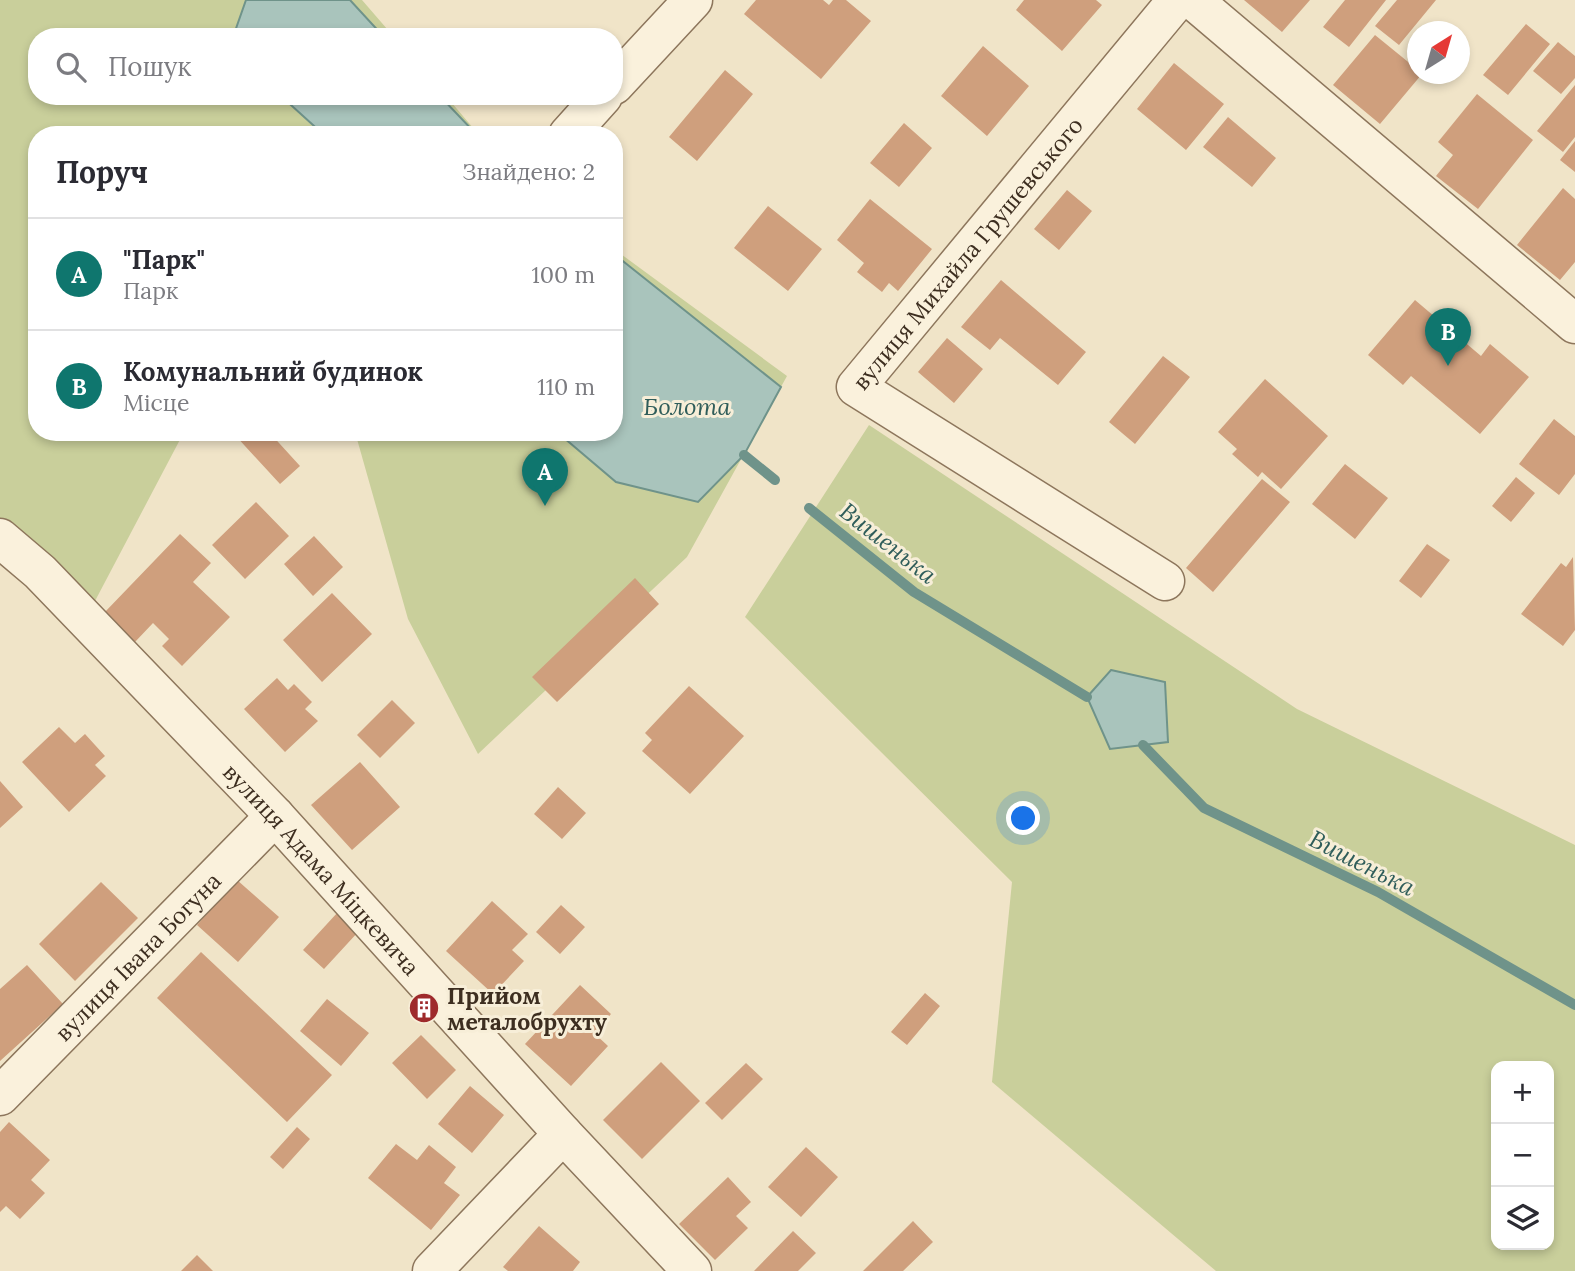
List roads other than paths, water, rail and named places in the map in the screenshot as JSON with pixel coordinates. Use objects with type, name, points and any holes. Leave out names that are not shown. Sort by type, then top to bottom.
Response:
[{"type":"street","points":[[623,75],[693,0]]},
{"type":"street","name":"вулиця Михайла Грушевського","points":[[1165,580],[856,387],[1177,0]]},
{"type":"street","points":[[1193,0],[1575,324]]},
{"type":"street","points":[[576,126],[595,105]]},
{"type":"street","name":"вулиця Адама Міцкевича","points":[[0,538],[40,572],[275,816],[692,1271]]},
{"type":"street","name":"вулиця Івана Богуна","points":[[0,1096],[275,816]]},
{"type":"street","points":[[432,1271],[564,1134]]},
{"type":"water","points":[[246,0],[350,0],[376,28],[236,28]]},
{"type":"water","points":[[291,105],[449,105],[468,126],[314,126]]},
{"type":"water","name":"Болота","points":[[623,261],[781,387],[744,455],[698,502],[616,482],[568,441],[623,441]]},
{"type":"water","points":[[1111,670],[1165,682],[1168,742],[1110,749],[1087,697]]},
{"type":"waterway","name":"Вишенька","points":[[744,455],[775,480]]},
{"type":"waterway","name":"Вишенька","points":[[809,508],[914,592],[1087,697]]},
{"type":"waterway","name":"Вишенька","points":[[1143,745],[1204,808],[1378,892],[1575,1005]]},
{"type":"place","name":"Комунальний будинок","points":[[1448,366]]},
{"type":"place","name":"\"Парк\"","points":[[545,506]]},
{"type":"place","name":"Прийом металобрухту","points":[[424,1008]]}]
